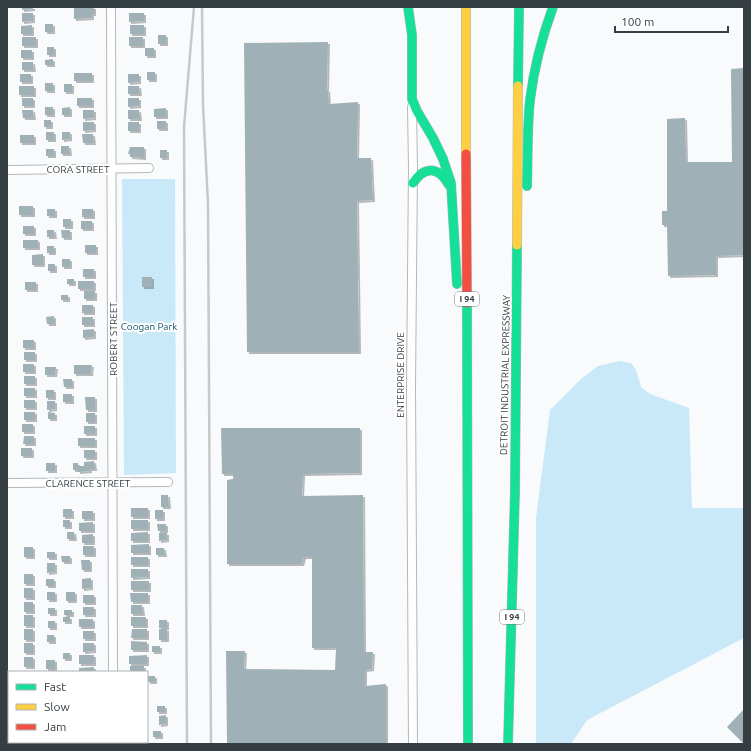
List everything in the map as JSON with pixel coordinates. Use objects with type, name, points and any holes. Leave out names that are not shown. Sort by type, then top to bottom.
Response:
[{"type":"main road","name":"ENTERPRISE DRIVE","points":[[408,7],[412,35],[412,99]]},
{"type":"main road","name":"I 94","points":[[466,7],[468,744]]},
{"type":"main road","name":"DETROIT INDUSTRIAL EXPRESSWAY","points":[[508,744],[515,491],[518,284],[519,7]]},
{"type":"main road","points":[[518,284],[527,198],[530,101],[538,57],[553,7]]},
{"type":"main road","points":[[412,99],[443,159],[449,176],[452,194],[457,295]]},
{"type":"main road","points":[[413,183],[416,177],[422,172],[433,170],[439,172],[444,177],[452,194]]},
{"type":"main road","points":[[458,311],[467,530]]},
{"type":"street","name":"ROBERT STREET","points":[[111,7],[113,671]]},
{"type":"street","name":"ENTERPRISE DRIVE","points":[[412,99],[413,183],[411,380],[413,744]]},
{"type":"street","name":"CORA STREET","points":[[7,170],[149,168]]},
{"type":"street","name":"CLARENCE STREET","points":[[7,483],[168,482]]},
{"type":"green space","name":"Coogan Park","points":[[122,179],[175,179],[176,473],[124,475]]},
{"type":"green space","points":[[619,361],[631,363],[636,370],[641,387],[650,394],[689,408],[692,508],[744,508],[744,638],[587,720],[571,744],[536,744],[536,518],[550,410],[581,379],[598,366]]},
{"type":"building","points":[[22,7],[33,7],[33,9],[22,10]]},
{"type":"building","points":[[74,7],[94,7],[94,14],[92,14],[92,18],[74,19]]},
{"type":"building","points":[[22,13],[33,13],[33,21],[22,22]]},
{"type":"building","points":[[129,13],[144,13],[144,21],[129,22]]},
{"type":"building","points":[[45,24],[53,24],[53,32],[45,32]]},
{"type":"building","points":[[32,25],[32,34],[21,34],[21,26]]},
{"type":"building","points":[[130,25],[144,25],[144,34],[130,34]]},
{"type":"building","points":[[158,35],[166,35],[166,44],[158,44]]},
{"type":"building","points":[[22,37],[36,37],[36,46],[22,46]]},
{"type":"building","points":[[129,37],[143,37],[143,46],[129,46]]},
{"type":"building","points":[[328,42],[327,90],[328,89],[329,104],[358,102],[357,158],[371,158],[373,200],[357,201],[359,352],[247,352],[244,43]]},
{"type":"building","points":[[47,47],[54,47],[54,55],[47,55]]},
{"type":"building","points":[[145,48],[154,48],[154,56],[145,56]]},
{"type":"building","points":[[21,50],[32,50],[32,58],[21,58]]},
{"type":"building","points":[[53,59],[53,65],[45,65],[45,60]]},
{"type":"building","points":[[22,62],[33,62],[34,70],[22,70]]},
{"type":"building","points":[[744,68],[744,255],[716,256],[716,275],[668,276],[667,225],[662,225],[662,211],[667,211],[667,119],[685,118],[686,162],[732,162],[731,69]]},
{"type":"building","points":[[147,72],[155,72],[155,80],[147,80]]},
{"type":"building","points":[[74,73],[92,73],[92,81],[74,81]]},
{"type":"building","points":[[20,74],[31,74],[31,82],[20,82]]},
{"type":"building","points":[[128,74],[139,74],[139,82],[128,83]]},
{"type":"building","points":[[45,83],[53,83],[53,91],[45,91]]},
{"type":"building","points":[[64,84],[72,84],[72,92],[64,92]]},
{"type":"building","points":[[19,86],[34,86],[34,95],[19,95]]},
{"type":"building","points":[[128,86],[139,86],[140,94],[128,94]]},
{"type":"building","points":[[22,98],[33,98],[33,106],[22,106]]},
{"type":"building","points":[[77,98],[92,98],[92,106],[77,106]]},
{"type":"building","points":[[128,98],[139,98],[139,106],[128,107]]},
{"type":"building","points":[[45,107],[53,107],[53,115],[45,115]]},
{"type":"building","points":[[70,107],[70,115],[62,115],[62,108]]},
{"type":"building","points":[[166,108],[166,117],[154,117],[154,109]]},
{"type":"building","points":[[22,110],[33,110],[34,118],[23,118]]},
{"type":"building","points":[[83,110],[94,110],[94,118],[83,119]]},
{"type":"building","points":[[128,110],[139,110],[140,119],[128,119]]},
{"type":"building","points":[[44,120],[51,120],[51,127],[44,127]]},
{"type":"building","points":[[157,121],[166,121],[166,129],[157,129]]},
{"type":"building","points":[[83,122],[94,122],[94,130],[83,131]]},
{"type":"building","points":[[128,122],[139,122],[139,131],[128,131]]},
{"type":"building","points":[[46,132],[54,132],[54,140],[46,140]]},
{"type":"building","points":[[62,132],[70,132],[70,139],[62,140]]},
{"type":"building","points":[[82,134],[93,134],[94,143],[83,143]]},
{"type":"building","points":[[20,135],[34,135],[34,143],[20,143]]},
{"type":"building","points":[[61,146],[69,146],[70,154],[61,154]]},
{"type":"building","points":[[130,147],[144,147],[144,158],[130,157],[130,154],[128,154]]},
{"type":"building","points":[[46,149],[54,149],[54,156],[46,156]]},
{"type":"building","points":[[160,150],[167,150],[167,158],[160,158]]},
{"type":"building","points":[[19,206],[33,206],[33,215],[19,215]]},
{"type":"building","points":[[47,209],[55,209],[55,216],[47,216]]},
{"type":"building","points":[[82,209],[93,209],[93,217],[82,217]]},
{"type":"building","points":[[63,219],[71,219],[71,227],[63,227]]},
{"type":"building","points":[[81,221],[92,221],[92,229],[81,229]]},
{"type":"building","points":[[23,226],[34,226],[34,234],[23,234]]},
{"type":"building","points":[[47,230],[54,230],[55,237],[47,237]]},
{"type":"building","points":[[61,230],[70,230],[70,238],[62,238]]},
{"type":"building","points":[[23,240],[38,240],[38,248],[23,248]]},
{"type":"building","points":[[85,245],[96,245],[96,253],[85,253]]},
{"type":"building","points":[[47,246],[54,246],[54,253],[47,253]]},
{"type":"building","points":[[43,254],[43,265],[32,265],[32,255]]},
{"type":"building","points":[[62,259],[70,259],[70,267],[62,267]]},
{"type":"building","points":[[48,264],[55,264],[55,271],[48,271]]},
{"type":"building","points":[[83,269],[94,269],[94,277],[83,277]]},
{"type":"building","points":[[142,277],[152,277],[152,287],[142,287]]},
{"type":"building","points":[[67,279],[74,279],[74,284],[67,284]]},
{"type":"building","points":[[78,281],[94,281],[94,289],[78,289]]},
{"type":"building","points":[[25,282],[36,282],[36,290],[25,290]]},
{"type":"building","points":[[84,291],[95,291],[95,299],[84,299]]},
{"type":"building","points":[[61,295],[68,295],[68,300],[61,300]]},
{"type":"building","points":[[82,305],[93,305],[93,313],[82,313]]},
{"type":"building","points":[[54,316],[54,324],[47,324],[46,317]]},
{"type":"building","points":[[82,317],[93,317],[93,325],[82,325]]},
{"type":"building","points":[[94,329],[94,337],[83,338],[83,330]]},
{"type":"building","points":[[23,340],[34,340],[34,348],[23,348]]},
{"type":"building","points":[[24,352],[35,352],[35,360],[24,360]]},
{"type":"building","points":[[23,364],[34,364],[34,372],[23,372]]},
{"type":"building","points":[[74,365],[92,365],[91,374],[74,374]]},
{"type":"building","points":[[45,367],[56,367],[55,375],[45,375]]},
{"type":"building","points":[[24,376],[35,376],[35,384],[24,384]]},
{"type":"building","points":[[63,379],[72,379],[72,387],[64,387]]},
{"type":"building","points":[[24,388],[35,388],[35,396],[24,396]]},
{"type":"building","points":[[46,390],[54,390],[54,398],[46,398]]},
{"type":"building","points":[[63,394],[72,394],[72,402],[63,402]]},
{"type":"building","points":[[85,397],[95,397],[95,410],[86,410]]},
{"type":"building","points":[[24,400],[35,400],[35,408],[24,408]]},
{"type":"building","points":[[47,401],[55,401],[55,409],[47,410]]},
{"type":"building","points":[[24,412],[35,412],[35,420],[24,420]]},
{"type":"building","points":[[48,412],[55,413],[55,419],[48,419]]},
{"type":"building","points":[[86,413],[95,413],[95,422],[86,422]]},
{"type":"building","points":[[22,424],[33,424],[33,432],[22,432]]},
{"type":"building","points":[[84,426],[95,426],[95,434],[84,434]]},
{"type":"building","points":[[221,428],[360,428],[360,473],[303,474],[302,496],[363,495],[364,652],[373,652],[372,669],[365,670],[365,686],[386,684],[386,744],[227,744],[226,651],[245,651],[244,669],[335,670],[336,648],[312,648],[312,557],[304,557],[302,564],[227,564],[227,480],[233,479],[233,474],[222,474]]},
{"type":"building","points":[[24,436],[34,436],[34,444],[23,444]]},
{"type":"building","points":[[78,438],[95,438],[95,446],[78,446]]},
{"type":"building","points":[[21,448],[32,448],[32,456],[21,456]]},
{"type":"building","points":[[84,450],[95,450],[95,458],[84,458]]},
{"type":"building","points":[[94,461],[95,469],[78,472],[78,470],[73,470],[73,463],[78,463],[78,466],[84,466],[84,462]]},
{"type":"building","points":[[46,463],[55,463],[55,471],[46,471]]},
{"type":"building","points":[[161,495],[168,495],[169,507],[161,507]]},
{"type":"building","points":[[131,508],[148,508],[148,517],[131,517]]},
{"type":"building","points":[[63,509],[72,509],[72,517],[63,517]]},
{"type":"building","points":[[155,510],[163,510],[163,519],[155,519]]},
{"type":"building","points":[[82,511],[93,511],[93,519],[82,519]]},
{"type":"building","points":[[63,520],[70,520],[70,527],[63,527]]},
{"type":"building","points":[[131,520],[148,520],[148,529],[131,529]]},
{"type":"building","points":[[93,522],[93,531],[79,531],[79,523]]},
{"type":"building","points":[[157,524],[166,524],[166,531],[158,531]]},
{"type":"building","points":[[67,532],[74,532],[75,539],[67,539]]},
{"type":"building","points":[[148,532],[148,541],[131,541],[131,533]]},
{"type":"building","points":[[159,533],[167,533],[167,540],[159,541]]},
{"type":"building","points":[[93,534],[93,543],[82,543],[82,535]]},
{"type":"building","points":[[149,544],[149,553],[131,553],[131,545]]},
{"type":"building","points":[[83,546],[94,546],[94,555],[83,555]]},
{"type":"building","points":[[24,547],[33,547],[33,557],[24,557]]},
{"type":"building","points":[[156,548],[164,548],[165,555],[156,555]]},
{"type":"building","points":[[47,552],[55,552],[55,558],[47,558]]},
{"type":"building","points":[[61,556],[70,556],[70,562],[62,562]]},
{"type":"building","points":[[131,557],[148,557],[148,565],[131,565]]},
{"type":"building","points":[[81,560],[90,560],[90,570],[82,570]]},
{"type":"building","points":[[47,563],[55,563],[55,572],[47,573]]},
{"type":"building","points":[[131,569],[148,569],[148,577],[131,578]]},
{"type":"building","points":[[24,574],[33,574],[33,584],[24,584]]},
{"type":"building","points":[[91,578],[91,588],[82,589],[82,579]]},
{"type":"building","points":[[46,579],[54,579],[54,586],[46,586]]},
{"type":"building","points":[[131,581],[149,581],[149,590],[131,590]]},
{"type":"building","points":[[24,588],[33,588],[33,598],[24,598]]},
{"type":"building","points":[[47,592],[55,592],[55,600],[47,600]]},
{"type":"building","points":[[66,592],[75,592],[75,601],[66,601]]},
{"type":"building","points":[[130,593],[148,593],[148,602],[131,602]]},
{"type":"building","points":[[83,595],[94,595],[94,603],[83,603]]},
{"type":"building","points":[[24,602],[33,602],[33,612],[24,612]]},
{"type":"building","points":[[131,605],[142,605],[143,614],[131,614]]},
{"type":"building","points":[[83,607],[94,607],[94,615],[83,615]]},
{"type":"building","points":[[48,608],[55,608],[55,614],[48,614]]},
{"type":"building","points":[[64,610],[72,610],[72,615],[64,615]]},
{"type":"building","points":[[24,615],[33,615],[33,626],[24,626]]},
{"type":"building","points":[[63,617],[70,617],[70,622],[63,622]]},
{"type":"building","points":[[131,617],[146,617],[146,626],[131,626]]},
{"type":"building","points":[[79,619],[93,619],[93,627],[79,627]]},
{"type":"building","points":[[159,620],[167,620],[167,628],[159,628]]},
{"type":"building","points":[[48,621],[55,621],[55,628],[48,628]]},
{"type":"building","points":[[24,629],[33,629],[33,640],[24,640]]},
{"type":"building","points":[[132,629],[147,629],[147,638],[131,638]]},
{"type":"building","points":[[159,629],[167,629],[167,640],[159,640]]},
{"type":"building","points":[[83,631],[94,631],[94,639],[83,639]]},
{"type":"building","points":[[47,635],[54,635],[54,642],[47,642]]},
{"type":"building","points":[[131,641],[147,642],[147,650],[131,650]]},
{"type":"building","points":[[24,643],[33,643],[33,653],[24,653]]},
{"type":"building","points":[[83,643],[94,643],[94,651],[83,652]]},
{"type":"building","points":[[152,646],[160,646],[160,652],[152,652]]},
{"type":"building","points":[[63,653],[70,653],[70,659],[63,659]]},
{"type":"building","points":[[79,655],[94,655],[94,664],[79,664]]},
{"type":"building","points":[[147,655],[147,664],[129,664],[129,656]]},
{"type":"building","points":[[24,657],[33,657],[33,667],[24,667]]},
{"type":"building","points":[[46,660],[55,660],[55,669],[46,669]]},
{"type":"building","points":[[130,666],[144,666],[144,671],[130,671]]},
{"type":"building","points":[[94,667],[94,671],[79,671],[79,668]]},
{"type":"building","points":[[148,676],[155,676],[155,682],[148,682]]},
{"type":"building","points":[[157,706],[165,706],[165,712],[157,712]]},
{"type":"building","points":[[744,709],[744,744],[727,727]]},
{"type":"building","points":[[166,715],[166,724],[159,725],[159,716]]},
{"type":"building","points":[[153,731],[161,731],[161,737],[153,737]]},
{"type":"railway","points":[[187,744],[184,127],[194,7]]},
{"type":"railway","points":[[202,7],[203,105],[208,204],[211,744]]},
{"type":"traffic: fast","points":[[408,7],[412,35],[412,99]]},
{"type":"traffic: fast","points":[[518,86],[519,7]]},
{"type":"traffic: fast","points":[[527,186],[528,121],[530,100],[539,53],[553,7]]},
{"type":"traffic: fast","points":[[412,99],[443,159],[451,183],[457,284]]},
{"type":"traffic: fast","points":[[413,183],[422,173],[432,170],[441,175],[449,185]]},
{"type":"traffic: fast","points":[[508,744],[515,491],[517,245]]},
{"type":"traffic: fast","points":[[467,303],[468,744]]},
{"type":"traffic: slow","points":[[466,7],[466,154]]},
{"type":"traffic: slow","points":[[517,245],[518,86]]},
{"type":"traffic: jam","points":[[466,154],[467,303]]}]
